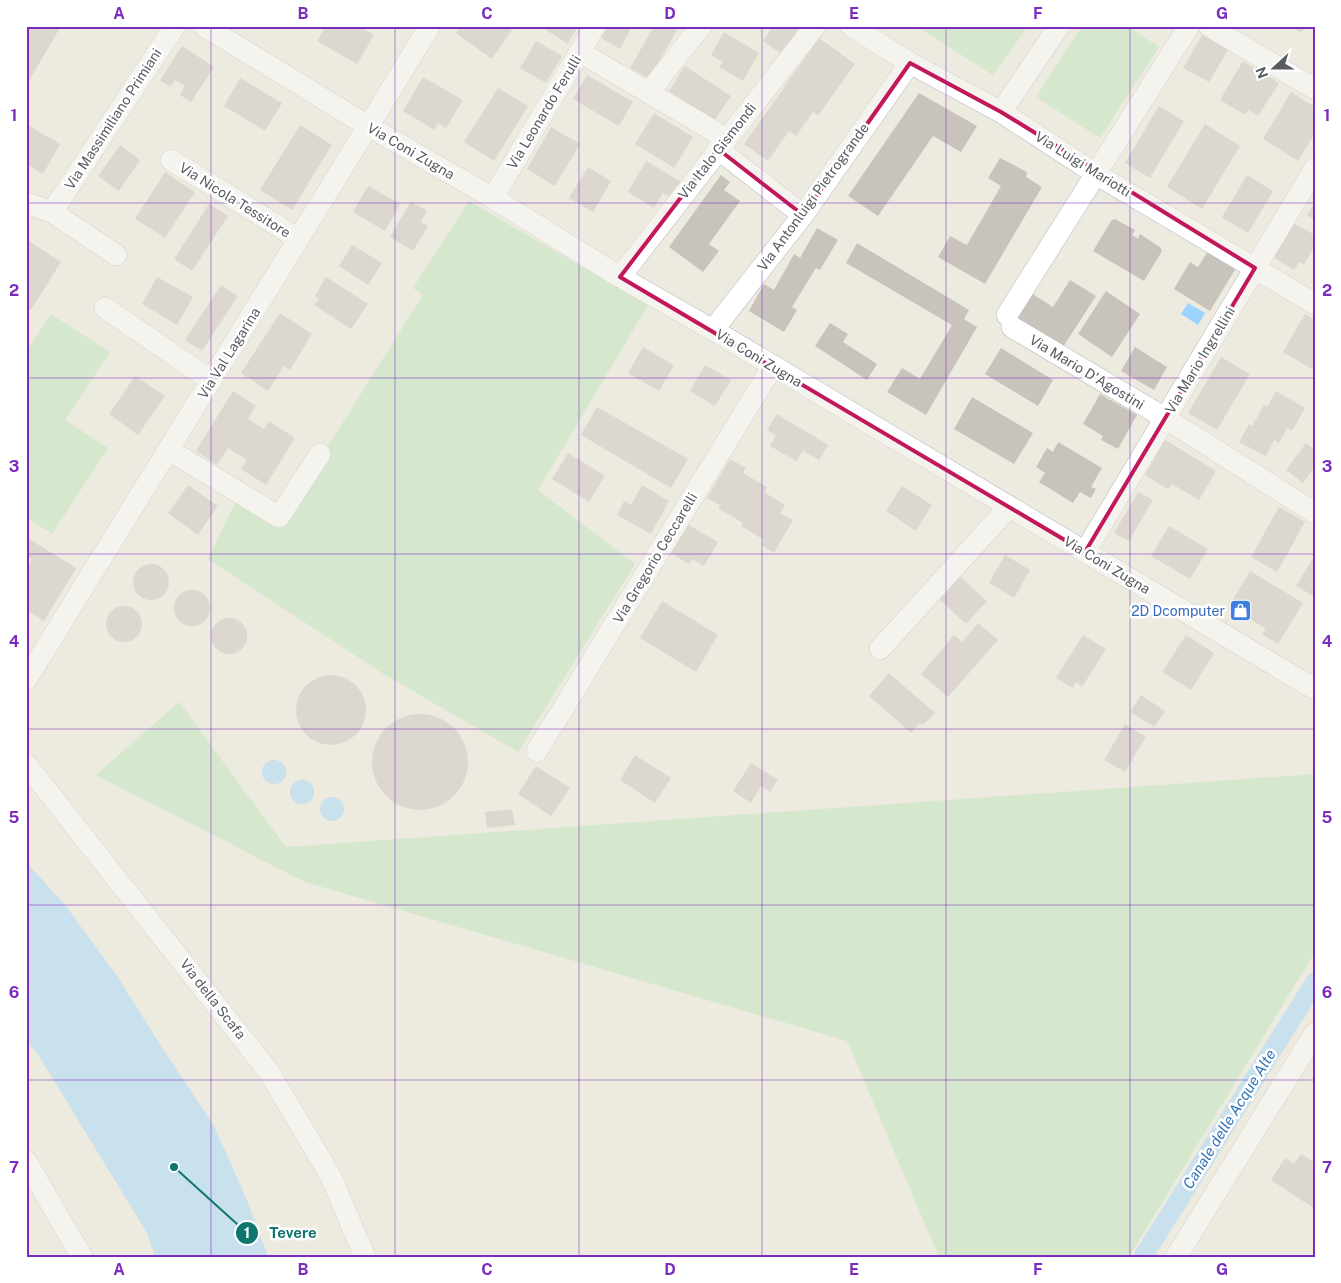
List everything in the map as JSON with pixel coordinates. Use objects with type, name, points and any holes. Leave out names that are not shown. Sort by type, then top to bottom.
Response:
[{"type":"street","name":"Via Massimiliano Primiani","points":[[52,212],[175,26]]},
{"type":"street","name":"Via Coni Zugna","points":[[204,26],[368,126],[493,198],[620,277],[714,330],[1085,552],[1312,682]]},
{"type":"street","name":"Via Val Lagarina","points":[[26,680],[430,26]]},
{"type":"street","name":"Via Leonardo Ferulli","points":[[493,198],[595,26]]},
{"type":"street","points":[[649,92],[701,26]]},
{"type":"street","name":"Via Italo Gismondi","points":[[620,277],[718,141],[815,26]]},
{"type":"street","name":"Via Luigi Mariotti","points":[[851,26],[910,63],[1001,112],[1096,174],[1315,304]]},
{"type":"street","points":[[1001,112],[1059,26]]},
{"type":"street","points":[[1096,174],[1189,26]]},
{"type":"street","points":[[1209,26],[1315,89]]},
{"type":"street","points":[[580,52],[649,92],[718,141],[802,215]]},
{"type":"street","name":"Via Antonluigi Pietrogrande","points":[[714,330],[802,215],[910,63]]},
{"type":"street","name":"Via Nicola Tessitore","points":[[171,160],[299,239]]},
{"type":"street","name":"Via Mario Ingrellini","points":[[1085,552],[1315,168]]},
{"type":"street","name":"Via Mario D'Agostini","points":[[1096,174],[1010,321],[1315,513]]},
{"type":"street","points":[[26,203],[52,212],[116,255]]},
{"type":"street","points":[[106,308],[212,380]]},
{"type":"street","name":"Via Gregorio Ceccarelli","points":[[537,751],[772,366]]},
{"type":"street","points":[[169,450],[279,517],[320,454]]},
{"type":"street","points":[[880,649],[1009,507]]},
{"type":"street","name":"Via della Scafa","points":[[26,764],[269,1072],[331,1177],[365,1257]]},
{"type":"street","points":[[1176,1257],[1315,1033]]},
{"type":"street","points":[[26,1161],[82,1257]]},
{"type":"highlighted area","points":[[910,63],[1001,112],[1255,268],[1085,552],[620,277],[718,149],[803,215]]},
{"type":"green space","points":[[916,26],[1028,26],[993,75]]},
{"type":"green space","points":[[1082,26],[1127,26],[1159,47],[1100,138],[1036,97]]},
{"type":"green space","points":[[469,201],[648,305],[538,490],[635,564],[518,752],[385,675],[208,559],[238,497],[277,527],[423,295],[413,288]]},
{"type":"green space","points":[[51,314],[110,352],[65,420],[108,448],[52,534],[26,517],[26,352]]},
{"type":"green space","points":[[179,702],[286,847],[1315,774],[1315,952],[1129,1257],[939,1257],[847,1041],[305,882],[96,775]]},
{"type":"water","points":[[1188,303],[1205,313],[1198,325],[1181,314]]},
{"type":"water","points":[[274,760],[283,763],[286,772],[283,781],[274,784],[265,781],[262,772],[265,763]]},
{"type":"water","points":[[302,780],[311,783],[314,792],[311,801],[302,804],[293,801],[290,792],[293,783]]},
{"type":"water","points":[[332,797],[341,800],[344,809],[341,818],[332,821],[323,818],[320,809],[323,800]]},
{"type":"water","points":[[26,862],[65,905],[117,976],[214,1126],[247,1200],[268,1257],[155,1257],[147,1233],[39,1056],[26,1039]]},
{"type":"building","points":[[26,26],[61,26],[26,86]]},
{"type":"building","points":[[326,26],[359,26],[374,35],[357,64],[317,41]]},
{"type":"building","points":[[461,26],[510,26],[513,28],[492,59],[456,33]]},
{"type":"building","points":[[548,26],[578,26],[568,44],[546,30]]},
{"type":"building","points":[[608,26],[632,26],[620,49],[601,38]]},
{"type":"building","points":[[654,26],[671,26],[677,30],[649,79],[630,68]]},
{"type":"building","points":[[773,26],[803,26],[783,55],[763,41]]},
{"type":"building","points":[[1290,26],[1306,26],[1301,33]]},
{"type":"building","points":[[724,32],[759,53],[743,81],[719,67],[723,62],[711,55]]},
{"type":"building","points":[[1202,35],[1228,50],[1209,82],[1183,68]]},
{"type":"building","points":[[819,38],[855,64],[818,116],[813,112],[796,136],[789,131],[768,161],[744,144]]},
{"type":"building","points":[[536,41],[562,56],[546,83],[520,68]]},
{"type":"building","points":[[182,46],[214,67],[191,102],[180,95],[185,86],[175,80],[170,87],[160,80]]},
{"type":"building","points":[[1243,61],[1279,83],[1258,116],[1248,110],[1245,115],[1220,100]]},
{"type":"building","points":[[685,66],[731,96],[714,121],[669,91]]},
{"type":"building","points":[[587,75],[633,102],[619,126],[573,99]]},
{"type":"building","points":[[423,77],[463,100],[446,128],[438,123],[434,130],[403,111]]},
{"type":"building","points":[[240,78],[282,103],[265,131],[224,106]]},
{"type":"building","points":[[498,88],[528,106],[494,161],[464,142]]},
{"type":"building","points":[[1291,92],[1315,107],[1315,133],[1298,161],[1263,139]]},
{"type":"building","points":[[919,93],[977,126],[961,152],[933,136],[878,216],[848,196]]},
{"type":"building","points":[[1159,106],[1184,121],[1150,178],[1125,163]]},
{"type":"building","points":[[654,113],[693,137],[674,168],[635,144]]},
{"type":"building","points":[[26,124],[60,144],[43,174],[26,164]]},
{"type":"building","points":[[1205,124],[1240,146],[1202,209],[1167,187]]},
{"type":"building","points":[[300,125],[332,145],[292,210],[260,190]]},
{"type":"building","points":[[551,127],[580,144],[555,186],[527,169]]},
{"type":"building","points":[[120,145],[140,160],[119,191],[98,176]]},
{"type":"building","points":[[1000,158],[1027,172],[1026,177],[1042,187],[985,284],[938,257],[950,236],[967,245],[1001,186],[988,178]]},
{"type":"building","points":[[646,161],[684,184],[675,200],[663,193],[654,208],[628,192]]},
{"type":"building","points":[[588,167],[611,181],[593,212],[569,198]]},
{"type":"building","points":[[165,172],[195,192],[165,238],[135,219]]},
{"type":"building","points":[[721,175],[730,182],[724,190],[740,201],[709,244],[719,251],[703,272],[669,247]]},
{"type":"building","points":[[1247,175],[1273,191],[1248,233],[1222,217]]},
{"type":"building","points":[[368,186],[400,204],[385,231],[353,212]]},
{"type":"building","points":[[411,201],[427,211],[421,222],[428,226],[413,251],[390,237]]},
{"type":"building","points":[[1315,202],[1315,220],[1307,215]]},
{"type":"building","points":[[209,204],[228,216],[192,271],[174,259]]},
{"type":"building","points":[[1115,219],[1135,230],[1132,235],[1138,239],[1140,234],[1160,247],[1162,251],[1144,281],[1093,251],[1111,221]]},
{"type":"building","points":[[1293,223],[1315,235],[1315,246],[1304,264],[1299,262],[1294,270],[1273,257]]},
{"type":"building","points":[[817,228],[838,240],[820,270],[816,268],[792,307],[797,310],[784,332],[749,311],[764,284],[774,290],[794,254],[800,258]]},
{"type":"building","points":[[26,239],[61,262],[31,310],[26,307]]},
{"type":"building","points":[[857,243],[969,310],[964,319],[977,327],[926,415],[887,392],[902,368],[920,379],[952,325],[846,263]]},
{"type":"building","points":[[352,245],[382,263],[368,285],[339,266]]},
{"type":"building","points":[[1208,251],[1236,268],[1210,311],[1174,289],[1190,262],[1198,267]]},
{"type":"building","points":[[157,277],[193,297],[177,325],[142,304]]},
{"type":"building","points":[[326,277],[368,304],[351,329],[314,305],[319,299],[315,296]]},
{"type":"building","points":[[1070,280],[1096,296],[1063,347],[1015,317],[1031,293],[1053,307]]},
{"type":"building","points":[[221,285],[238,296],[202,351],[185,340]]},
{"type":"building","points":[[1106,291],[1140,314],[1112,357],[1078,334]]},
{"type":"building","points":[[280,313],[312,334],[290,370],[284,366],[268,391],[241,373]]},
{"type":"building","points":[[1305,314],[1315,320],[1315,371],[1283,352]]},
{"type":"building","points":[[830,323],[848,334],[843,342],[877,364],[867,380],[815,346]]},
{"type":"building","points":[[643,347],[674,365],[659,391],[628,373]]},
{"type":"building","points":[[1135,347],[1167,367],[1154,390],[1121,371]]},
{"type":"building","points":[[1001,348],[1053,380],[1038,406],[985,374]]},
{"type":"building","points":[[1221,357],[1250,374],[1217,430],[1188,413]]},
{"type":"building","points":[[705,365],[731,380],[715,406],[690,391]]},
{"type":"building","points":[[135,376],[165,396],[138,435],[109,414]]},
{"type":"building","points":[[233,391],[256,406],[248,419],[264,429],[269,421],[295,438],[266,485],[241,469],[247,460],[228,448],[217,465],[196,451]]},
{"type":"building","points":[[1276,391],[1305,408],[1292,431],[1287,428],[1279,443],[1274,440],[1266,456],[1239,442],[1249,424],[1252,426],[1264,405],[1267,407]]},
{"type":"building","points":[[1100,394],[1137,415],[1118,449],[1101,440],[1103,436],[1083,424]]},
{"type":"building","points":[[972,397],[1033,433],[1014,464],[954,429]]},
{"type":"building","points":[[597,407],[688,459],[671,488],[581,435]]},
{"type":"building","points":[[777,414],[828,445],[819,460],[803,451],[796,461],[770,446],[776,435],[767,430]]},
{"type":"building","points":[[1165,440],[1216,471],[1199,500],[1172,484],[1168,489],[1145,475]]},
{"type":"building","points":[[1058,442],[1102,468],[1091,487],[1096,489],[1091,498],[1080,492],[1073,503],[1039,482],[1045,473],[1036,467],[1047,448],[1053,452]]},
{"type":"building","points":[[1306,443],[1315,450],[1315,467],[1303,483],[1286,470]]},
{"type":"building","points":[[568,453],[605,476],[589,502],[552,479]]},
{"type":"building","points":[[730,459],[746,468],[743,473],[767,487],[764,492],[785,505],[780,513],[793,520],[774,553],[761,545],[764,540],[741,526],[743,523],[718,508],[720,505],[707,498]]},
{"type":"building","points":[[188,485],[218,506],[198,535],[168,513]]},
{"type":"building","points":[[642,485],[669,501],[651,534],[617,515],[624,501],[631,505]]},
{"type":"building","points":[[902,486],[932,505],[916,531],[886,511]]},
{"type":"building","points":[[1138,492],[1153,500],[1129,541],[1114,533]]},
{"type":"building","points":[[1279,507],[1305,522],[1277,572],[1251,557]]},
{"type":"building","points":[[687,524],[718,542],[704,566],[692,559],[689,564],[670,553]]},
{"type":"building","points":[[1169,526],[1208,549],[1190,579],[1151,556]]},
{"type":"building","points":[[26,537],[76,568],[44,621],[26,610],[26,569],[32,559],[26,556]]},
{"type":"building","points":[[1005,555],[1030,570],[1014,598],[989,583]]},
{"type":"building","points":[[1315,555],[1315,597],[1296,586]]},
{"type":"building","points":[[151,564],[158,565],[164,569],[168,575],[168,589],[164,595],[158,599],[151,600],[144,599],[138,595],[134,589],[133,582],[134,575],[138,569],[144,565]]},
{"type":"building","points":[[1250,571],[1303,603],[1278,644],[1262,634],[1266,629],[1229,606]]},
{"type":"building","points":[[958,575],[987,601],[966,624],[938,598]]},
{"type":"building","points":[[192,590],[205,595],[210,608],[205,621],[192,626],[179,621],[174,608],[179,595]]},
{"type":"building","points":[[662,601],[718,635],[696,672],[640,638]]},
{"type":"building","points":[[124,606],[131,607],[137,611],[141,617],[141,631],[137,637],[131,641],[124,642],[117,641],[111,637],[107,631],[106,624],[107,617],[111,611],[117,607]]},
{"type":"building","points":[[229,618],[236,619],[242,623],[246,629],[246,643],[242,649],[236,653],[229,654],[222,653],[216,649],[212,643],[211,636],[212,629],[216,623],[222,619]]},
{"type":"building","points":[[978,623],[998,640],[948,697],[921,674],[954,635],[962,642]]},
{"type":"building","points":[[1083,635],[1106,649],[1082,687],[1076,682],[1073,688],[1056,678]]},
{"type":"building","points":[[1186,635],[1214,653],[1191,690],[1162,672]]},
{"type":"building","points":[[889,673],[935,713],[923,725],[920,723],[911,733],[869,696]]},
{"type":"building","points":[[331,675],[344,678],[356,685],[363,697],[366,710],[363,723],[356,735],[344,742],[331,745],[318,742],[306,735],[299,723],[296,710],[299,697],[306,685],[318,678]]},
{"type":"building","points":[[1141,695],[1165,711],[1154,727],[1130,712]]},
{"type":"building","points":[[420,714],[438,718],[454,728],[464,744],[468,762],[464,780],[454,796],[438,806],[420,810],[402,806],[386,796],[376,780],[372,762],[376,744],[386,728],[402,718]]},
{"type":"building","points":[[1125,724],[1146,737],[1125,772],[1104,760]]},
{"type":"building","points":[[635,755],[671,778],[655,803],[620,780]]},
{"type":"building","points":[[751,763],[778,780],[770,792],[761,786],[751,803],[733,791]]},
{"type":"building","points":[[536,766],[570,788],[551,816],[518,794]]},
{"type":"building","points":[[512,809],[515,825],[487,828],[485,812]]},
{"type":"building","points":[[1301,1154],[1315,1163],[1315,1209],[1271,1180],[1285,1158],[1294,1164]]},
{"type":"waterway","name":"Canale delle Acque Alte","points":[[1143,1257],[1315,982]]},
{"type":"place","name":"2D Dcomputer","points":[[1241,611]]},
{"type":"place","name":"Tevere","points":[[174,1167]]}]
